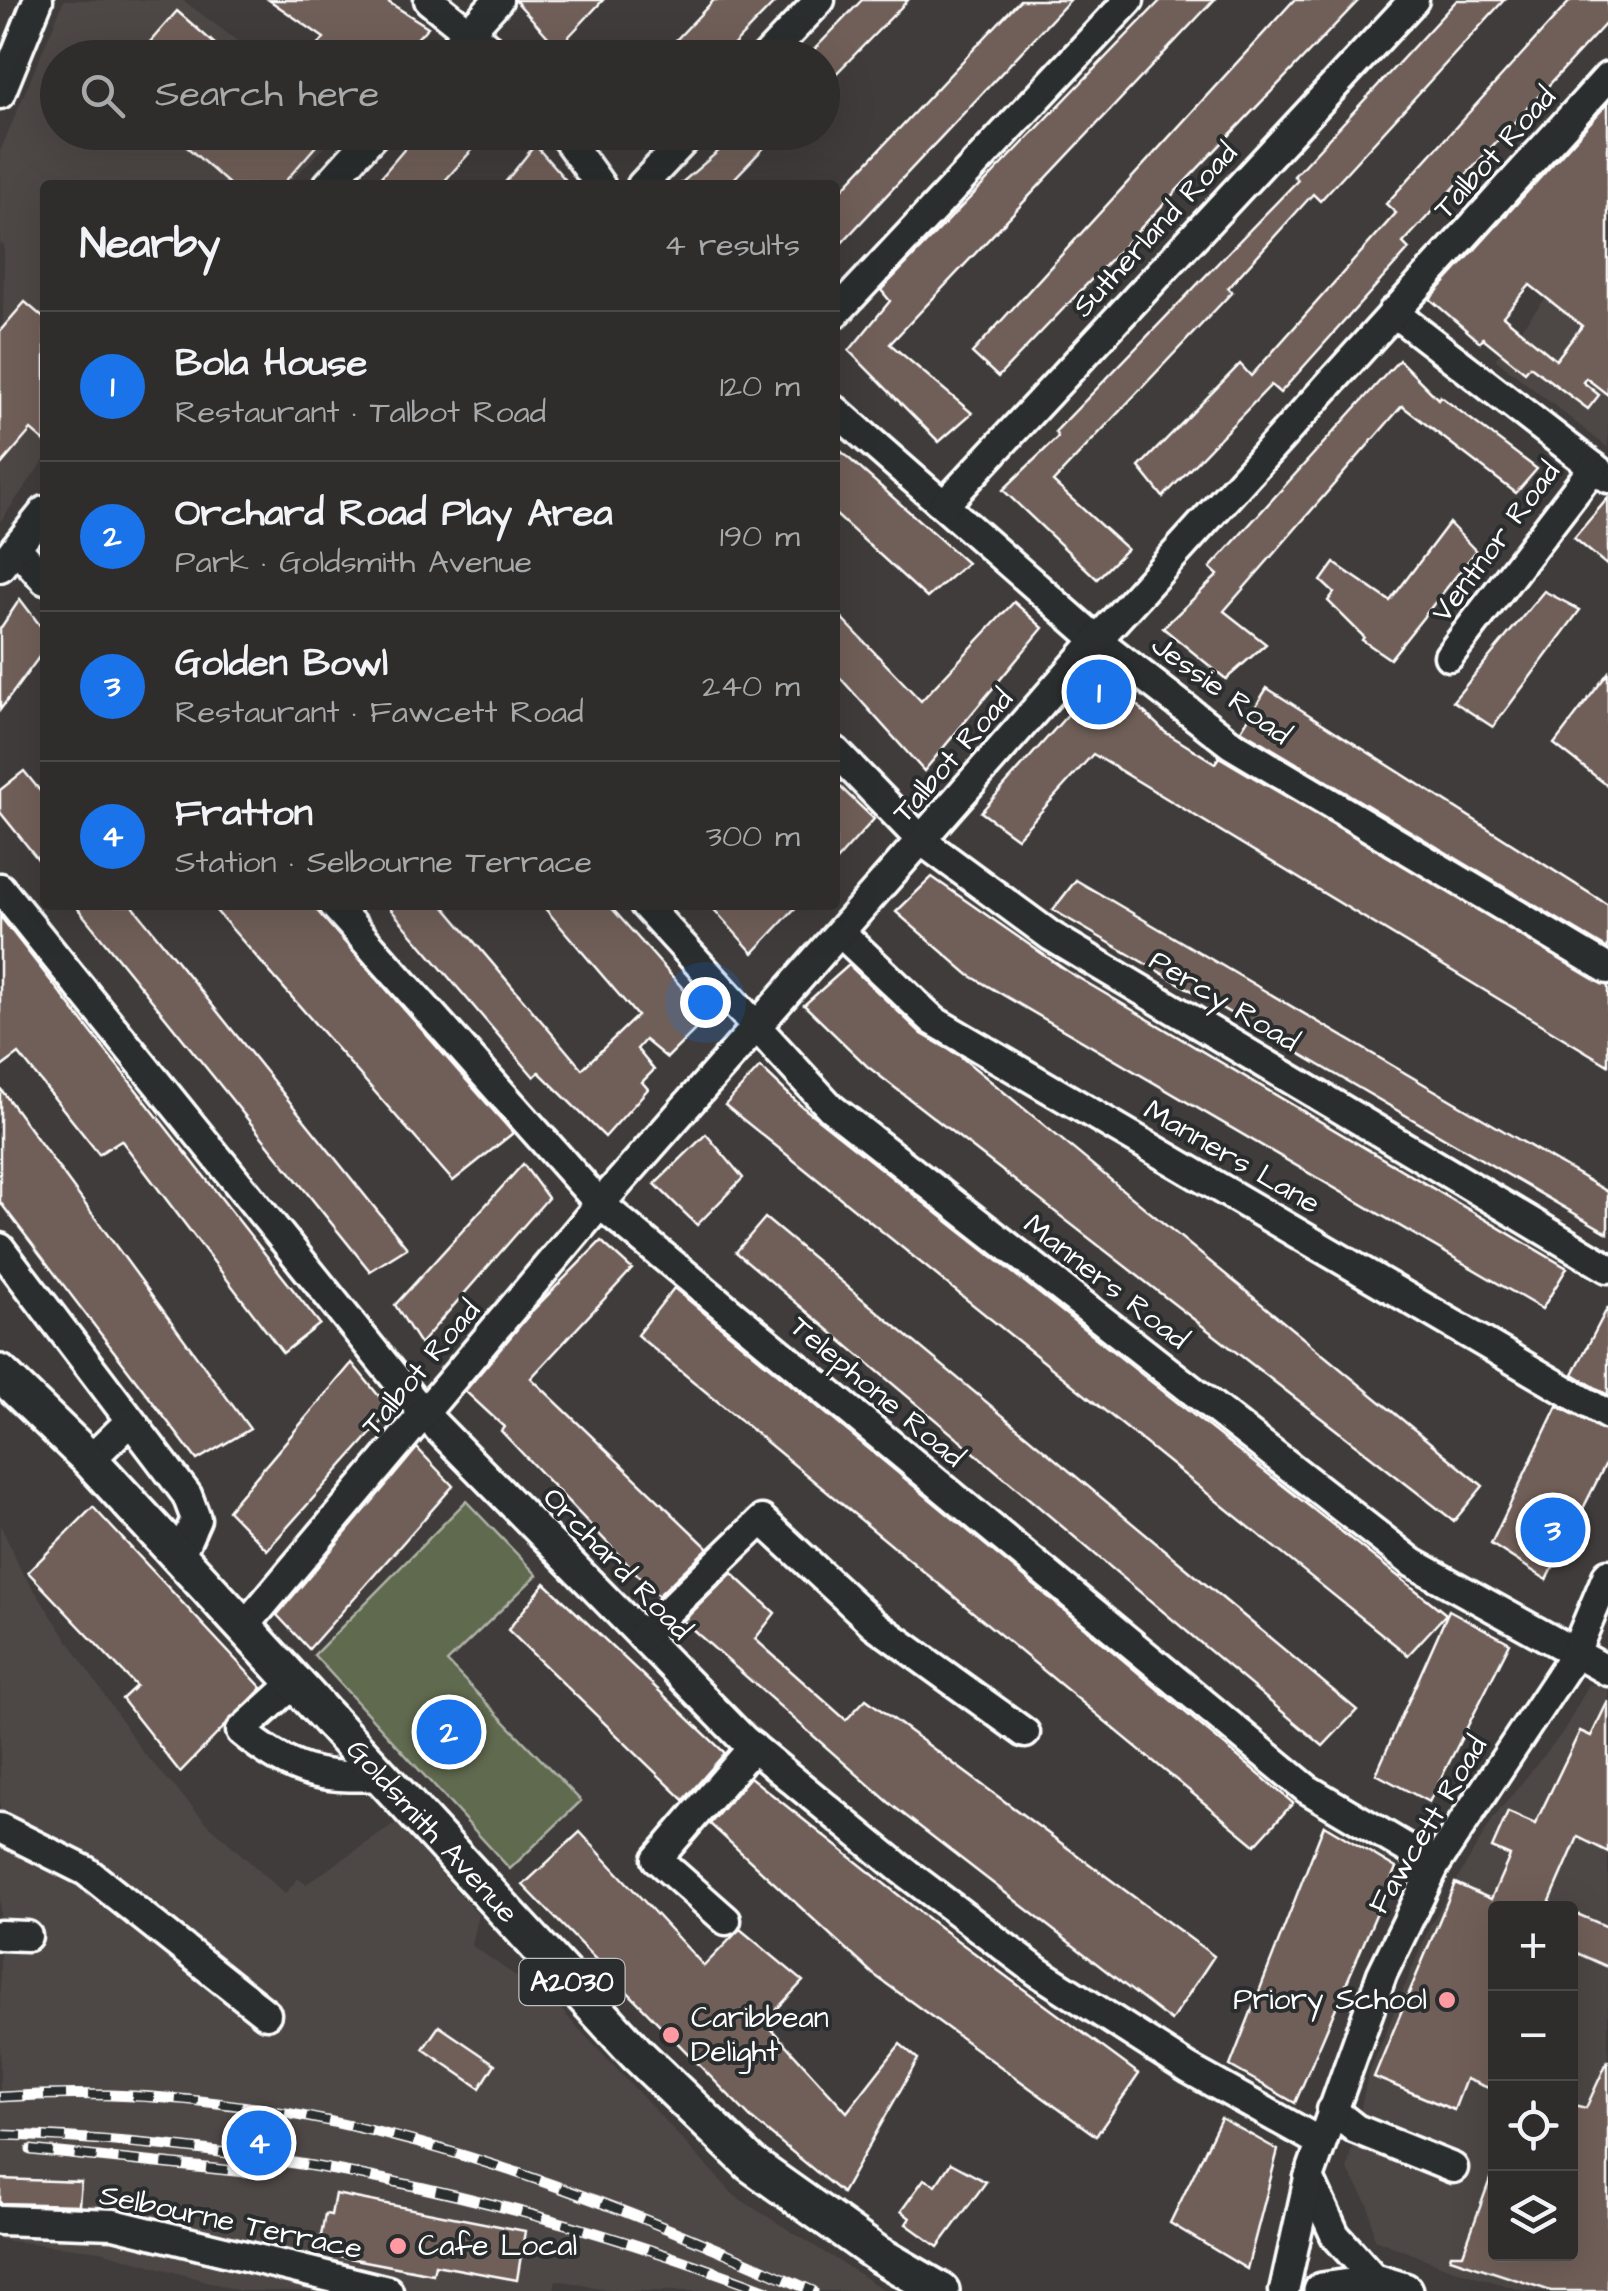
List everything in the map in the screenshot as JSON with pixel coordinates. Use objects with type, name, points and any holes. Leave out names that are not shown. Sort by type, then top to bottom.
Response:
[{"type":"main road","name":"Goldsmith Avenue","points":[[0,1373],[90,1460],[638,2054],[751,2164],[876,2253],[942,2291]]},
{"type":"main road","points":[[1322,2291],[1391,2287]]},
{"type":"street","points":[[0,94],[38,0]]},
{"type":"street","points":[[429,0],[482,40]]},
{"type":"street","points":[[461,40],[498,0]]},
{"type":"street","points":[[782,40],[820,0]]},
{"type":"street","points":[[840,309],[1129,0]]},
{"type":"street","name":"Sutherland Road","points":[[944,505],[1414,0]]},
{"type":"street","name":"Talbot Road","points":[[244,1627],[600,1204],[1097,640],[1608,77]]},
{"type":"street","points":[[333,180],[360,150]]},
{"type":"street","points":[[575,150],[596,180]]},
{"type":"street","points":[[647,180],[675,150]]},
{"type":"street","points":[[1394,312],[1601,472]]},
{"type":"street","name":"Jessie Road","points":[[840,414],[1097,640],[1230,744],[1608,969]]},
{"type":"street","name":"Ventnor Road","points":[[1449,656],[1601,472]]},
{"type":"street","points":[[40,517],[8,557],[40,577]]},
{"type":"street","name":"Percy Road","points":[[840,756],[922,841],[1051,936],[1608,1268]]},
{"type":"street","name":"Orchard Road","points":[[0,888],[425,1415],[753,1748],[901,1869],[1038,1972],[1190,2070],[1320,2142]]},
{"type":"street","name":"Telephone Road","points":[[338,910],[600,1204],[1307,1789],[1435,1866]]},
{"type":"street","name":"Manners Road","points":[[649,910],[832,1108],[1413,1563],[1608,1671]]},
{"type":"street","name":"Manners Lane","points":[[841,933],[934,1021],[1608,1415]]},
{"type":"street","points":[[0,1248],[187,1496],[196,1519],[179,1556]]},
{"type":"street","points":[[90,1460],[130,1421]]},
{"type":"street","points":[[642,1636],[762,1520],[874,1624],[1026,1733]]},
{"type":"street","name":"Fawcett Road","points":[[1284,2291],[1320,2142],[1382,1974],[1435,1866],[1574,1655],[1608,1574]]},
{"type":"street","points":[[294,1682],[241,1730],[274,1759],[327,1778],[382,1776]]},
{"type":"street","points":[[726,1920],[657,1860],[753,1748]]},
{"type":"street","points":[[0,1828],[86,1871],[266,2014]]},
{"type":"street","points":[[1332,2110],[1356,2129],[1453,2168]]},
{"type":"street","points":[[1309,2178],[1336,2235],[1391,2287]]},
{"type":"street","name":"Selbourne Terrace","points":[[0,2220],[114,2224],[388,2291]]},
{"type":"shaded area","points":[[64,0],[183,0],[236,40],[47,40]]},
{"type":"shaded area","points":[[40,57],[40,150],[321,150],[292,180],[40,180],[40,466],[0,522],[4,245],[0,243],[0,151]]},
{"type":"shaded area","points":[[1608,224],[1608,448],[1495,359]]},
{"type":"shaded area","points":[[0,1524],[21,1570],[141,1750],[207,1823],[285,1894],[298,1878],[306,1884],[396,1823],[478,1915],[471,1945],[555,2003],[735,2196],[886,2291],[616,2291],[556,2280],[554,2291],[240,2291],[101,2251],[0,2240]]},
{"type":"shaded area","name":"Priory School","points":[[1589,1684],[1608,1688],[1608,2291],[1523,2291],[1445,2267],[1374,2239],[1369,2206],[1347,2169],[1368,2075],[1430,1925],[1494,1817],[1563,1732]]},
{"type":"green space","points":[[466,1501],[537,1575],[447,1662],[581,1801],[510,1869],[314,1655]]},
{"type":"building","points":[[269,0],[385,0],[428,27],[415,40],[324,38]]},
{"type":"building","points":[[515,0],[603,0],[566,40],[551,40]]},
{"type":"building","points":[[714,0],[777,0],[738,40],[676,40]]},
{"type":"building","points":[[862,0],[908,0],[840,70],[840,40],[823,40]]},
{"type":"building","points":[[1020,0],[1070,0],[840,245],[840,192]]},
{"type":"building","points":[[1161,0],[1214,0],[890,344],[972,413],[939,442],[849,351],[890,301],[881,290]]},
{"type":"building","points":[[1294,0],[1359,0],[998,377],[972,353]]},
{"type":"building","points":[[1457,0],[1504,0],[1320,201],[1313,194],[1228,288],[1232,292],[1053,482],[1127,549],[1097,579],[1003,490],[1058,437],[1055,432],[1298,180],[1294,176]]},
{"type":"building","points":[[1571,0],[1608,0],[1608,21],[1403,243],[1409,249],[1280,393],[1271,385],[1163,497],[1139,467],[1240,364],[1251,376],[1396,213],[1386,204]]},
{"type":"building","points":[[177,11],[210,40],[152,40]]},
{"type":"building","points":[[1608,103],[1608,395],[1586,378],[1583,382],[1599,395],[1588,409],[1530,366],[1525,372],[1483,338],[1480,342],[1430,299]],"holes":[[[1530,285],[1582,326],[1556,360],[1503,316]]]},
{"type":"building","points":[[190,150],[312,150],[286,180],[224,180]]},
{"type":"building","points":[[404,150],[472,150],[445,180],[378,180]]},
{"type":"building","points":[[531,150],[539,150],[566,180],[507,180]]},
{"type":"building","points":[[720,150],[762,150],[733,180],[685,180]]},
{"type":"building","points":[[25,302],[40,315],[40,438],[31,430],[0,466],[0,331]]},
{"type":"building","points":[[1399,360],[1438,399],[1440,396],[1537,469],[1516,493],[1402,406],[1224,611],[1266,644],[1226,679],[1163,628],[1218,575],[1210,568]]},
{"type":"building","points":[[840,450],[967,563],[927,598],[840,519]]},
{"type":"building","points":[[1608,498],[1608,566],[1574,538]]},
{"type":"building","points":[[1449,523],[1476,551],[1390,659],[1362,640],[1364,637],[1328,601],[1334,593],[1321,581],[1334,563],[1390,601]]},
{"type":"building","points":[[1544,591],[1580,610],[1493,727],[1453,701]]},
{"type":"building","points":[[20,599],[40,625],[40,656],[0,710],[0,629]]},
{"type":"building","points":[[1014,602],[1043,628],[924,771],[840,678],[840,616],[921,701]]},
{"type":"building","points":[[1608,673],[1608,786],[1554,744]]},
{"type":"building","points":[[1104,674],[1165,732],[1215,763],[1219,757],[1608,986],[1608,1065],[1093,754],[1017,838],[981,812]]},
{"type":"building","points":[[1267,688],[1608,905],[1608,949],[1241,730]]},
{"type":"building","points":[[24,771],[40,791],[40,862],[0,812],[0,790]]},
{"type":"building","points":[[840,787],[874,819],[840,856]]},
{"type":"building","points":[[932,877],[1067,971],[1567,1268],[1542,1309],[969,975],[896,912]]},
{"type":"building","points":[[1076,880],[1608,1192],[1608,1233],[1053,910]]},
{"type":"building","points":[[79,910],[136,910],[407,1248],[370,1271]]},
{"type":"building","points":[[215,910],[316,910],[513,1133],[453,1181]]},
{"type":"building","points":[[391,910],[447,910],[582,1069],[637,1016],[546,910],[613,910],[708,1017],[667,1058],[645,1040],[637,1049],[654,1070],[642,1082],[648,1089],[605,1137],[539,1072],[534,1077]]},
{"type":"building","points":[[714,910],[793,910],[753,953]]},
{"type":"building","points":[[0,916],[320,1324],[283,1353],[121,1140],[99,1154],[19,1054],[0,1068]]},
{"type":"building","points":[[849,965],[922,1034],[960,1056],[1483,1486],[1454,1521],[867,1066],[804,1005]]},
{"type":"building","points":[[760,1067],[800,1105],[1446,1614],[1408,1655],[725,1105]]},
{"type":"building","points":[[0,1088],[250,1429],[197,1460],[0,1202]]},
{"type":"building","points":[[706,1134],[743,1178],[697,1225],[655,1184]]},
{"type":"building","points":[[523,1164],[548,1198],[420,1344],[395,1305]]},
{"type":"building","points":[[765,1218],[1357,1710],[1323,1746],[736,1252]]},
{"type":"building","points":[[601,1241],[632,1269],[531,1378],[708,1548],[658,1596],[501,1431],[504,1427],[465,1391],[534,1309]]},
{"type":"building","points":[[674,1288],[1293,1803],[1255,1845],[637,1335]]},
{"type":"building","points":[[1608,1307],[1608,1395],[1573,1374]]},
{"type":"building","points":[[352,1363],[391,1411],[267,1550],[228,1510]]},
{"type":"building","points":[[1557,1406],[1608,1432],[1608,1459],[1547,1580],[1491,1544]]},
{"type":"building","points":[[417,1448],[453,1486],[309,1649],[277,1615]]},
{"type":"building","points":[[93,1507],[262,1688],[180,1772],[122,1699],[136,1686],[28,1572]]},
{"type":"building","points":[[732,1573],[775,1613],[755,1639],[846,1720],[866,1699],[1214,1956],[1171,2021],[893,1806],[683,1621]]},
{"type":"building","points":[[545,1583],[725,1753],[684,1800],[508,1630]]},
{"type":"building","points":[[1449,1610],[1510,1643],[1429,1802],[1376,1774]]},
{"type":"building","points":[[1608,1701],[1608,1852],[1578,1837],[1550,1901],[1488,1901],[1488,2088],[1466,2079],[1454,2110],[1374,2077],[1455,1883],[1491,1899],[1510,1856],[1492,1848],[1508,1812],[1535,1824],[1580,1731],[1591,1736]]},
{"type":"building","points":[[750,1777],[935,1924],[1139,2074],[1096,2136],[873,1974],[710,1824]]},
{"type":"building","points":[[1324,1825],[1396,1868],[1295,2103],[1230,2066]]},
{"type":"building","points":[[580,1832],[704,1966],[740,1929],[803,1981],[765,2022],[847,2112],[900,2044],[918,2059],[842,2193],[751,2118],[523,1885]]},
{"type":"building","points":[[1578,1914],[1608,1927],[1608,1967],[1578,1954]]},
{"type":"building","points":[[439,2026],[495,2064],[480,2088],[423,2049]]},
{"type":"building","points":[[1608,2060],[1608,2291],[1551,2291],[1450,2258],[1451,2254],[1463,2254],[1488,2185],[1488,2261],[1578,2261],[1578,2106],[1586,2108]]},
{"type":"building","points":[[1221,2118],[1278,2150],[1247,2269],[1170,2223]]},
{"type":"building","points":[[951,2163],[986,2182],[938,2247],[906,2224],[910,2218],[901,2211],[924,2179],[936,2185]]},
{"type":"building","points":[[0,2179],[81,2182],[79,2205],[0,2203]]},
{"type":"building","points":[[335,2194],[525,2231],[517,2280],[435,2265],[433,2274],[318,2252],[325,2214],[331,2215]]},
{"type":"railway","points":[[0,2097],[109,2095],[215,2103],[318,2119],[418,2143],[517,2173],[616,2208],[813,2291]]},
{"type":"railway","points":[[0,2135],[195,2149],[390,2181],[581,2229],[767,2291]]},
{"type":"railway","points":[[31,2150],[245,2172]]},
{"type":"place","name":"Bola House","points":[[1099,692]]},
{"type":"place","name":"Golden Bowl","points":[[1553,1530]]},
{"type":"place","name":"Orchard Road Play Area","points":[[449,1732]]},
{"type":"place","name":"Priory School","points":[[1447,2000]]},
{"type":"place","name":"Caribbean Delight","points":[[671,2035]]},
{"type":"place","name":"Fratton","points":[[259,2143]]},
{"type":"place","name":"Cafe Local","points":[[398,2246]]}]
